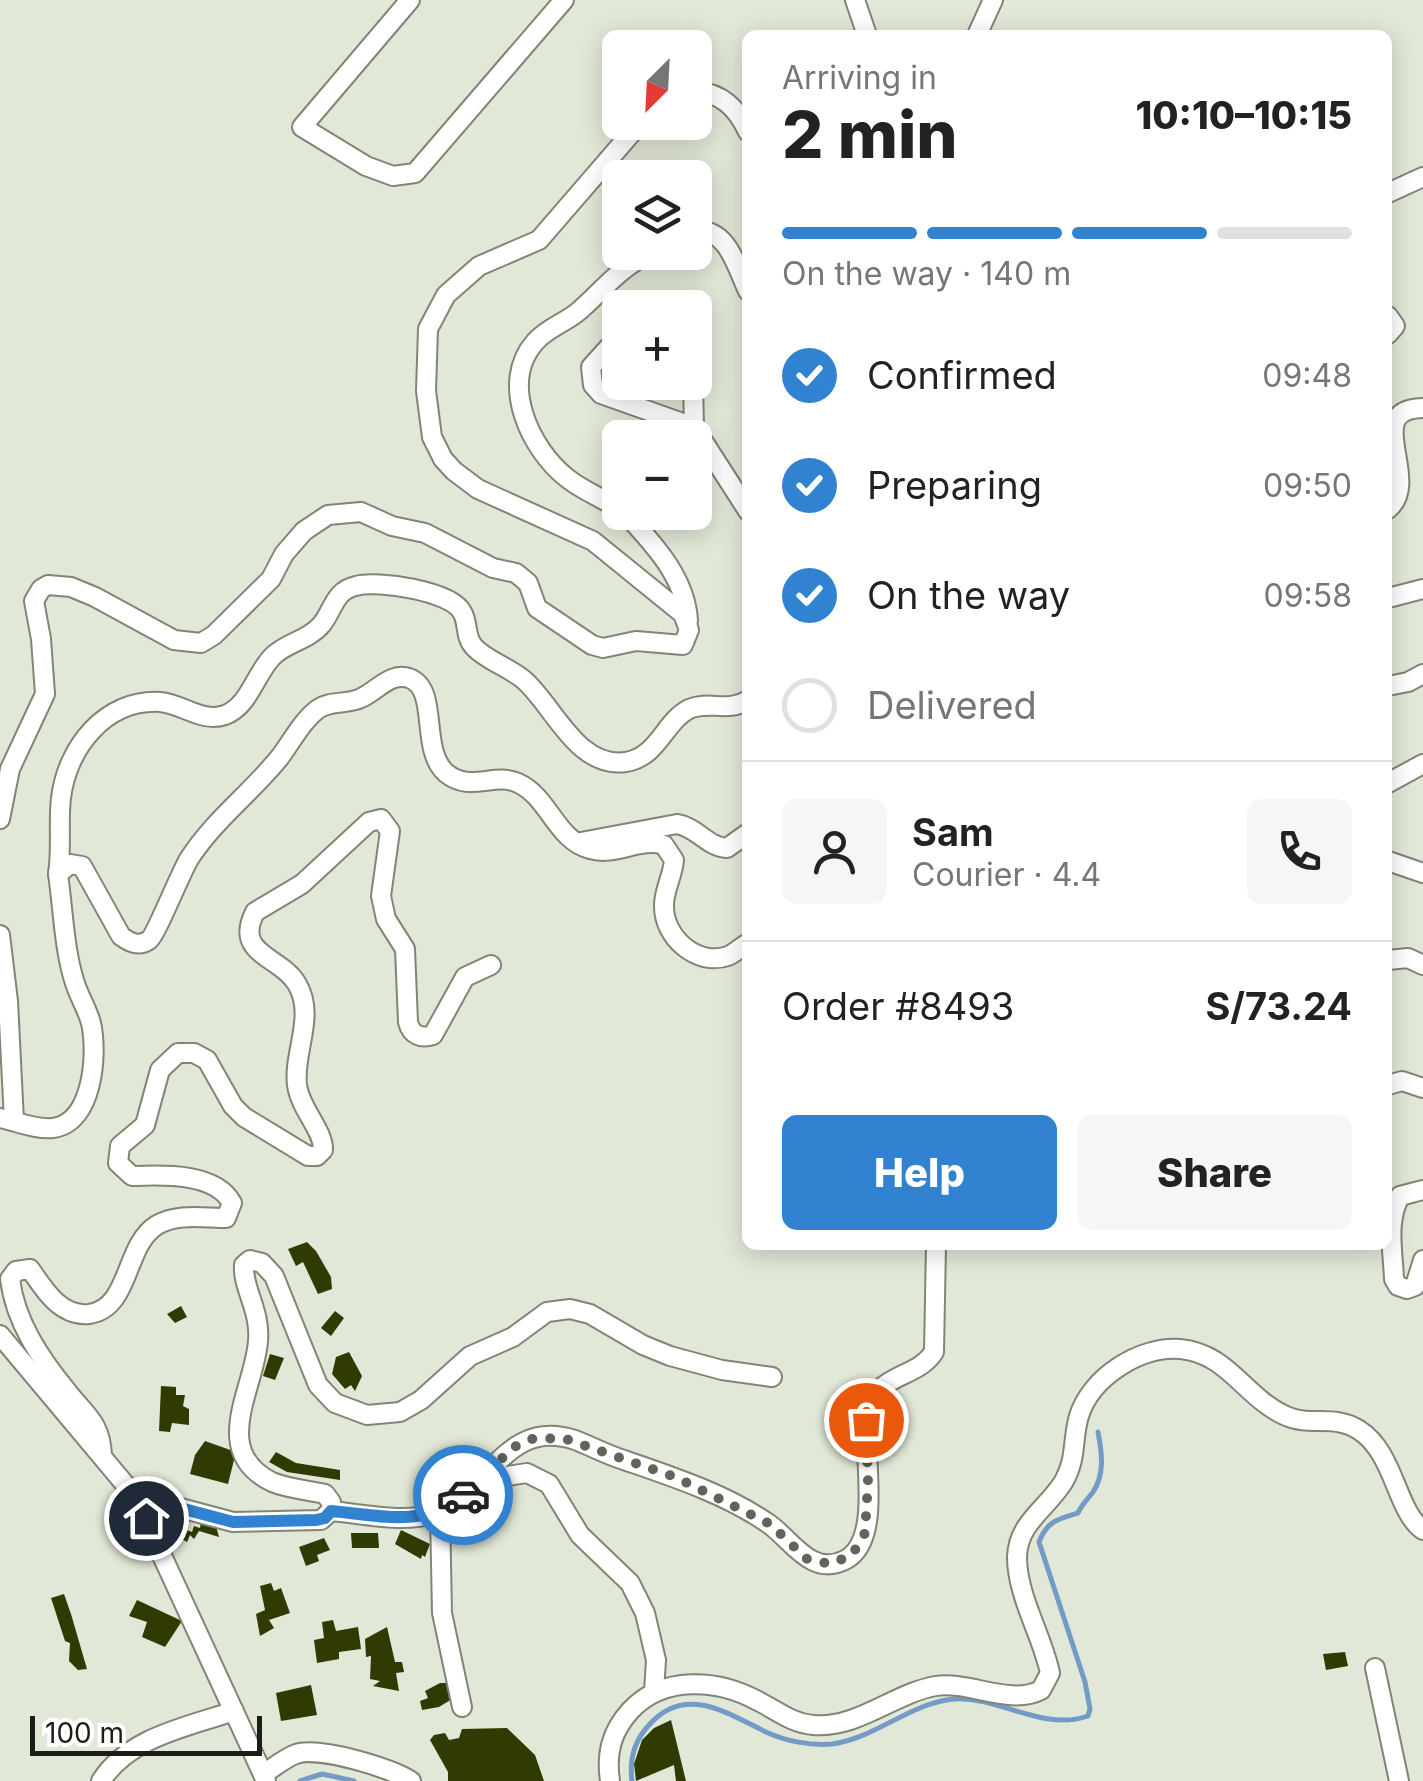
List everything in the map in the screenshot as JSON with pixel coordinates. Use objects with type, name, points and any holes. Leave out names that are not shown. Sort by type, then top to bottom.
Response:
[{"type":"street","points":[[410,0],[302,127],[366,166],[393,176],[415,173],[564,0]]},
{"type":"street","points":[[855,0],[865,30]]},
{"type":"street","points":[[979,30],[993,0]]},
{"type":"street","points":[[712,95],[724,99],[742,120]]},
{"type":"street","points":[[625,140],[539,240],[480,266],[446,295],[428,329],[426,391],[432,437],[454,472],[478,489],[593,541],[668,598],[688,623]]},
{"type":"street","points":[[1392,191],[1423,177]]},
{"type":"street","points":[[712,233],[722,239],[742,279]]},
{"type":"street","points":[[602,500],[576,486],[546,458],[522,409],[519,374],[528,351],[544,333],[583,308],[622,270]]},
{"type":"street","points":[[602,356],[592,367],[591,380],[602,392]]},
{"type":"street","points":[[622,400],[673,420]]},
{"type":"street","points":[[1392,506],[1399,500],[1406,480],[1394,435],[1396,423],[1410,410],[1423,408]]},
{"type":"street","points":[[712,456],[742,502]]},
{"type":"street","points":[[0,819],[10,769],[45,694],[34,601],[48,585],[71,587],[95,597],[174,640],[201,642],[214,636],[271,579],[284,554],[304,531],[328,515],[350,511],[425,533],[494,568],[516,572],[528,583],[537,608],[597,647],[636,641],[678,647],[687,640],[687,602],[676,579],[640,530]]},
{"type":"street","points":[[0,935],[8,1001],[7,1120],[52,1128],[69,1122],[83,1104],[93,1059],[91,1024],[74,980],[58,874],[62,787],[78,747],[96,724],[120,709],[146,702],[169,704],[210,718],[228,714],[243,702],[271,658],[286,645],[313,633],[342,593],[357,585],[432,592],[449,598],[461,610],[466,632],[476,650],[528,684],[560,726],[585,749],[613,762],[645,755],[688,710],[705,706],[729,708],[742,703]]},
{"type":"street","points":[[1392,597],[1423,589]]},
{"type":"street","points":[[1392,685],[1423,674]]},
{"type":"street","points":[[58,874],[70,864],[82,866],[121,936],[130,943],[146,942],[155,934],[172,891],[201,842],[268,770],[307,720],[321,707],[361,698],[398,677],[411,679],[421,688],[431,748],[446,773],[474,784],[504,779],[520,784],[575,842],[604,852],[652,842],[664,845],[674,860],[664,901],[665,918],[678,942],[694,953],[712,958],[730,955],[742,947]]},
{"type":"street","points":[[1392,781],[1423,764]]},
{"type":"street","points":[[102,1456],[98,1427],[41,1356],[22,1321],[10,1279],[16,1271],[30,1269],[60,1306],[75,1313],[92,1313],[115,1298],[138,1246],[155,1226],[171,1219],[226,1218],[230,1214],[232,1203],[226,1193],[178,1176],[132,1176],[118,1163],[120,1146],[145,1124],[160,1070],[178,1054],[194,1053],[207,1060],[233,1106],[244,1117],[308,1156],[320,1154],[323,1142],[306,1114],[298,1090],[305,1013],[302,995],[287,971],[254,946],[250,932],[255,912],[302,884],[369,822],[380,819],[390,831],[381,884],[383,908],[391,930],[405,948],[408,1022],[412,1032],[422,1037],[433,1035],[465,977],[491,964]]},
{"type":"street","points":[[575,842],[677,824],[690,827],[718,848],[727,848],[742,837]]},
{"type":"street","points":[[1392,862],[1423,872]]},
{"type":"street","points":[[1392,960],[1408,958],[1423,965]]},
{"type":"street","points":[[1392,1084],[1402,1081],[1423,1088]]},
{"type":"street","points":[[1392,1216],[1400,1196],[1423,1190]]},
{"type":"street","points":[[1392,1239],[1398,1286],[1415,1286],[1423,1260]]},
{"type":"street","points":[[331,1511],[416,1519],[440,1512],[522,1442],[542,1437],[563,1438],[675,1477],[735,1506],[770,1524],[814,1562],[846,1560],[858,1549],[865,1533],[866,1420],[872,1400],[885,1383],[927,1361],[934,1352],[936,1250]]},
{"type":"street","points":[[146,1518],[169,1505],[233,1522],[316,1520],[331,1511],[326,1494],[279,1484],[259,1474],[241,1446],[240,1414],[258,1346],[255,1303],[243,1269],[250,1260],[262,1263],[274,1276],[318,1385],[335,1403],[357,1413],[379,1416],[400,1412],[421,1400],[470,1356],[513,1337],[547,1312],[570,1310],[590,1314],[670,1356],[722,1370],[772,1377]]},
{"type":"street","points":[[0,1335],[134,1495],[264,1778],[295,1754],[309,1751],[380,1768],[410,1781]]},
{"type":"street","points":[[610,1781],[607,1758],[614,1735],[630,1712],[654,1692],[675,1685],[726,1688],[791,1720],[816,1725],[840,1723],[940,1686],[968,1685],[996,1693],[1041,1690],[1050,1673],[1018,1570],[1020,1540],[1030,1520],[1065,1479],[1074,1456],[1079,1416],[1088,1399],[1119,1366],[1155,1350],[1182,1349],[1208,1356],[1231,1370],[1248,1392],[1289,1418],[1338,1421],[1359,1430],[1376,1446],[1398,1484],[1410,1517],[1423,1530]]},
{"type":"street","points":[[480,1480],[527,1474],[549,1484],[580,1534],[630,1584],[646,1613],[656,1660],[654,1692]]},
{"type":"street","points":[[440,1512],[442,1613],[462,1707]]},
{"type":"street","points":[[1375,1668],[1398,1781]]},
{"type":"street","points":[[101,1781],[121,1756],[144,1742],[234,1711]]},
{"type":"building","points":[[307,1242],[331,1277],[332,1289],[318,1294],[303,1262],[296,1266],[288,1249]]},
{"type":"building","points":[[181,1306],[187,1317],[175,1323],[167,1314]]},
{"type":"building","points":[[335,1311],[344,1318],[331,1336],[321,1328]]},
{"type":"building","points":[[349,1352],[362,1376],[355,1391],[351,1385],[345,1389],[332,1374],[336,1357]]},
{"type":"building","points":[[270,1354],[284,1358],[275,1380],[263,1376]]},
{"type":"building","points":[[161,1386],[176,1387],[176,1395],[185,1395],[183,1406],[189,1409],[189,1425],[172,1423],[170,1432],[159,1431]]},
{"type":"building","points":[[205,1441],[236,1452],[228,1484],[190,1474],[195,1455]]},
{"type":"building","points":[[276,1452],[296,1463],[340,1470],[340,1480],[287,1472],[269,1462]]},
{"type":"building","points":[[163,1479],[173,1492],[159,1502],[150,1489]]},
{"type":"building","points":[[201,1521],[216,1526],[219,1537],[199,1531],[194,1539],[190,1535],[187,1542],[180,1538],[176,1526],[192,1532],[194,1526],[200,1528]]},
{"type":"building","points":[[401,1530],[430,1544],[425,1557],[422,1555],[421,1559],[395,1544]]},
{"type":"building","points":[[351,1533],[378,1533],[379,1548],[352,1548]]},
{"type":"building","points":[[324,1538],[330,1550],[317,1555],[319,1561],[306,1566],[299,1547]]},
{"type":"building","points":[[271,1583],[274,1591],[281,1588],[290,1613],[269,1620],[274,1628],[260,1636],[256,1614],[265,1610],[260,1586]]},
{"type":"building","points":[[64,1594],[87,1669],[78,1670],[69,1661],[70,1643],[65,1641],[51,1598]]},
{"type":"building","points":[[137,1600],[182,1621],[165,1647],[142,1637],[147,1622],[129,1616]]},
{"type":"building","points":[[333,1620],[336,1631],[358,1627],[361,1649],[339,1652],[339,1659],[317,1663],[314,1640],[324,1638],[322,1622]]},
{"type":"building","points":[[387,1627],[395,1662],[402,1662],[404,1672],[396,1673],[399,1691],[373,1686],[380,1681],[370,1679],[371,1656],[366,1657],[365,1639]]},
{"type":"building","points":[[1345,1652],[1348,1666],[1326,1670],[1323,1654]]},
{"type":"building","points":[[440,1683],[454,1683],[452,1699],[439,1707],[422,1710],[420,1701],[428,1698],[425,1691]]},
{"type":"building","points":[[311,1685],[317,1715],[281,1721],[276,1693]]},
{"type":"building","points":[[671,1720],[686,1781],[676,1781],[674,1765],[636,1781],[634,1764],[642,1740],[654,1728]]},
{"type":"building","points":[[507,1728],[535,1755],[544,1781],[448,1781],[448,1772],[430,1740],[434,1735],[445,1733],[449,1740],[459,1738],[462,1729]]},
{"type":"waterway","points":[[632,1781],[632,1758],[640,1737],[663,1713],[677,1706],[706,1706],[773,1735],[816,1744],[848,1741],[923,1707],[954,1699],[1054,1720],[1088,1716],[1085,1682],[1039,1542],[1054,1522],[1078,1513],[1097,1485],[1102,1463],[1098,1432]]},
{"type":"waterway","points":[[300,1781],[322,1774],[354,1781]]},
{"type":"way so far","points":[[463,1495],[514,1447],[552,1436],[574,1440],[675,1477],[735,1506],[770,1524],[807,1559],[830,1564],[852,1555],[865,1533],[866,1420]]},
{"type":"route","points":[[146,1518],[169,1505],[233,1522],[316,1520],[331,1511],[416,1519],[440,1512],[463,1495]]}]
